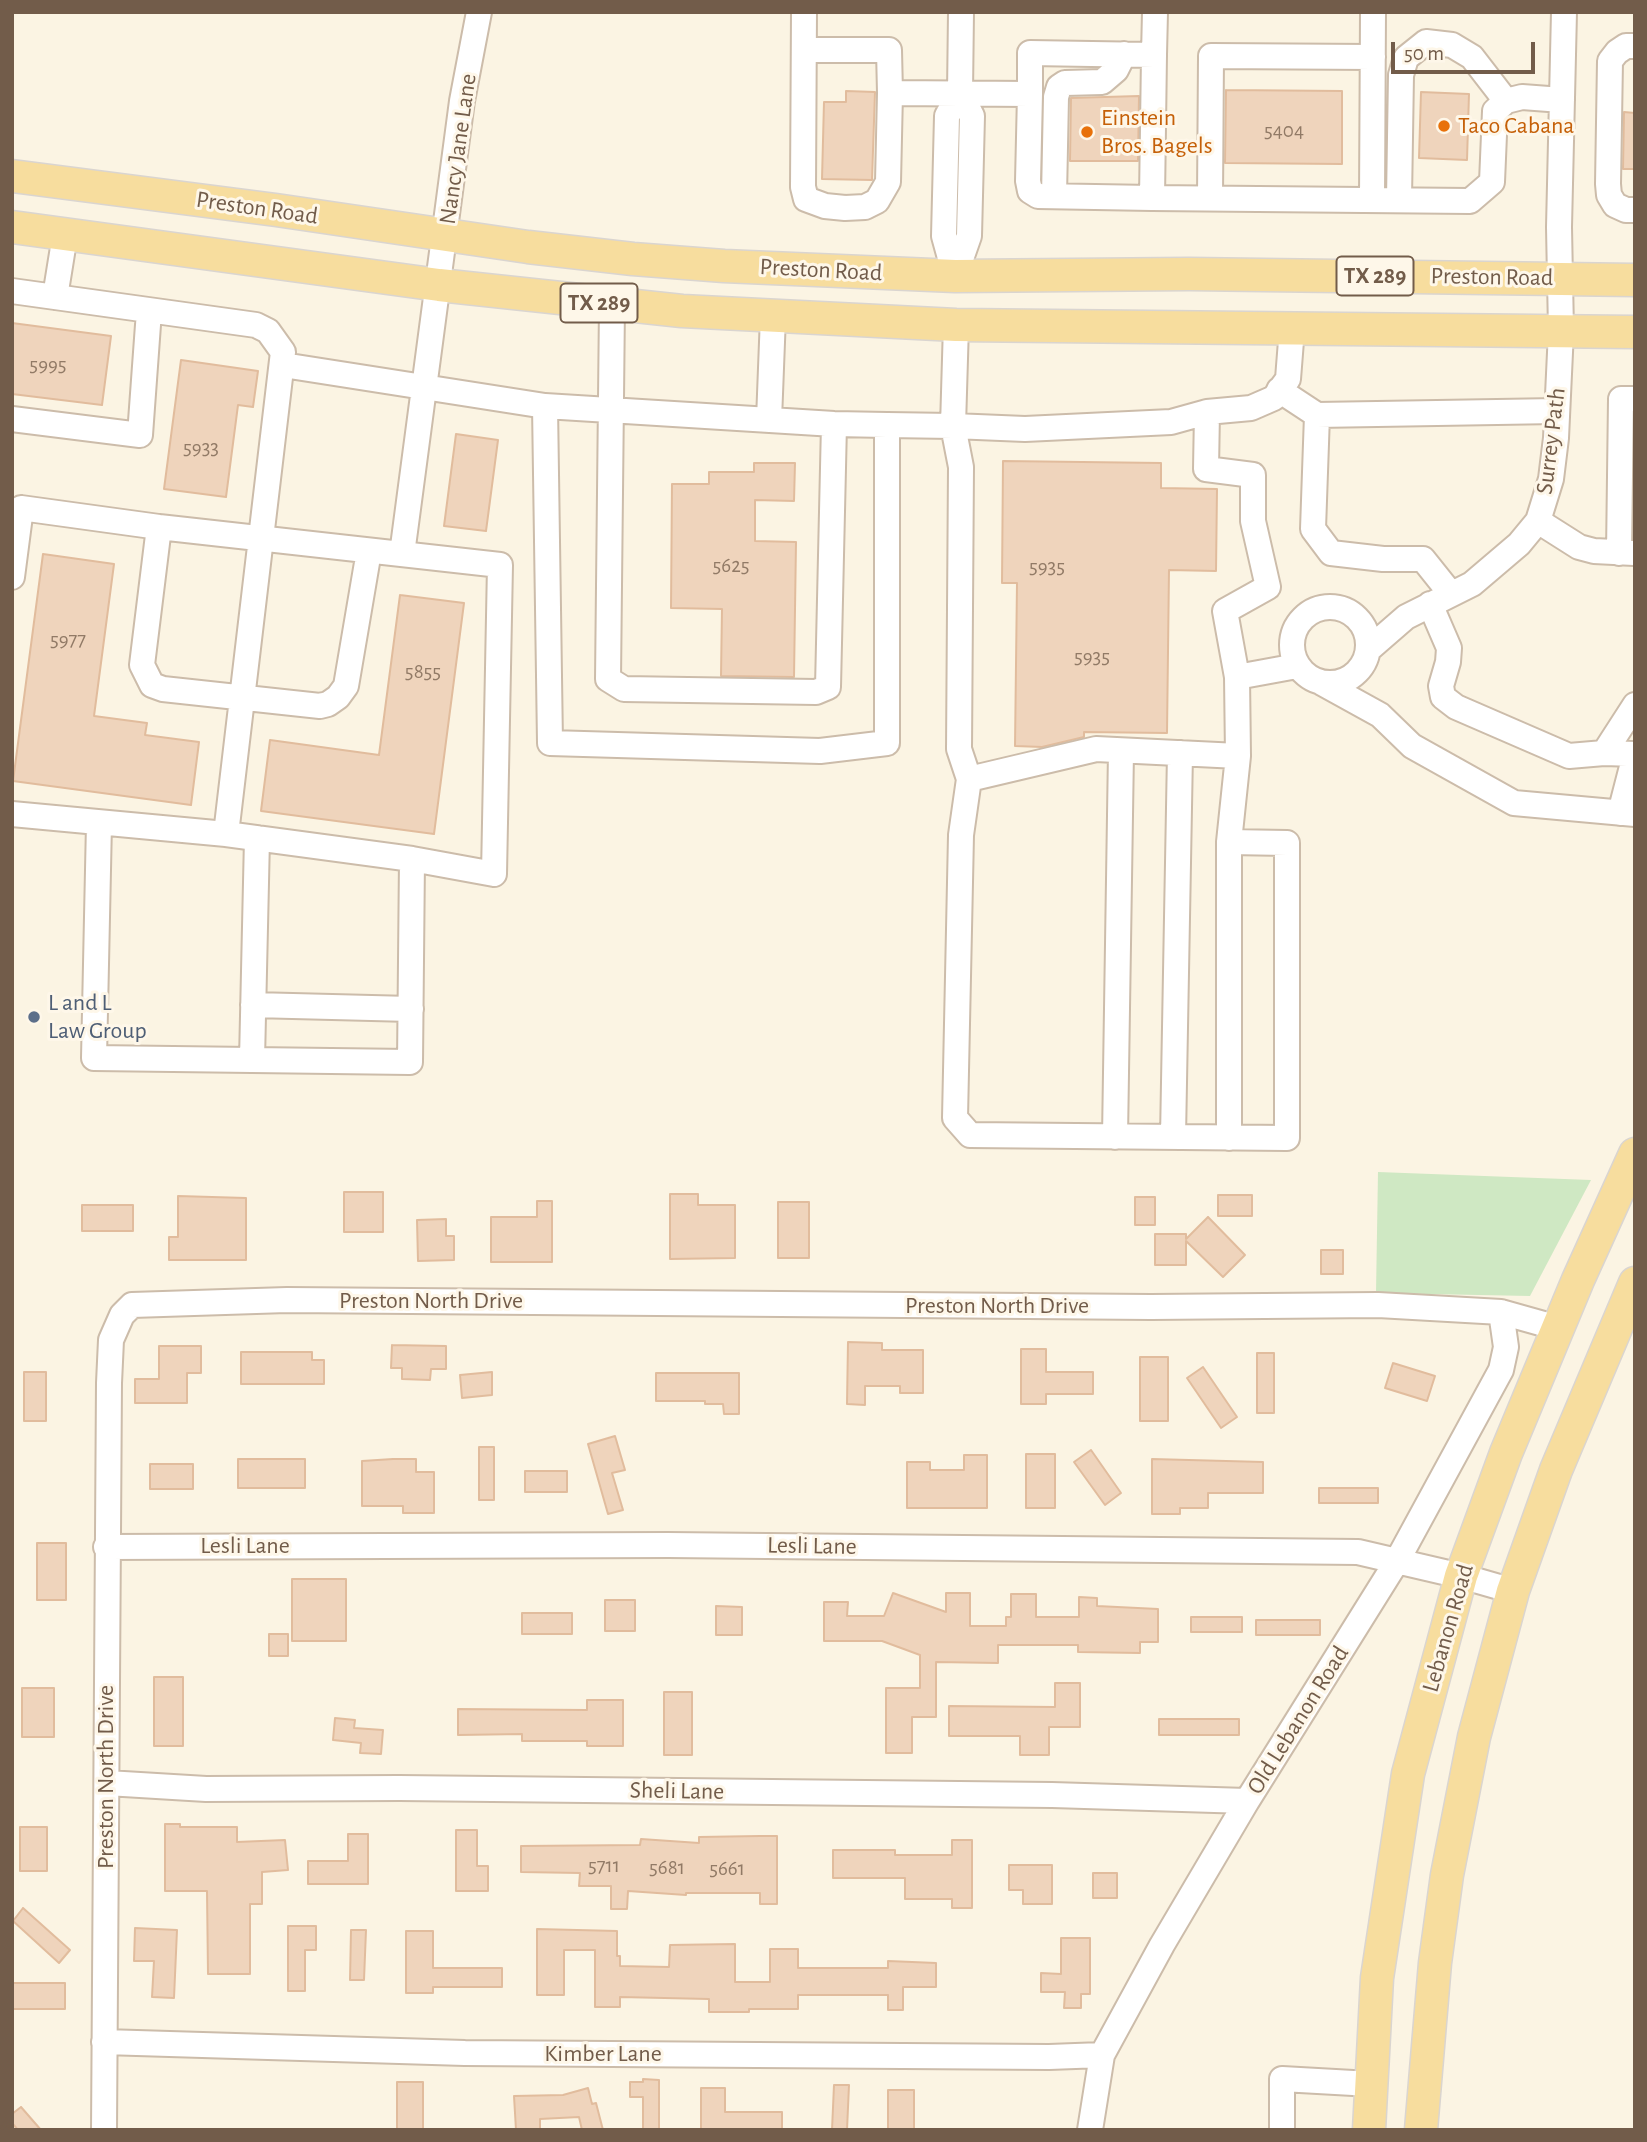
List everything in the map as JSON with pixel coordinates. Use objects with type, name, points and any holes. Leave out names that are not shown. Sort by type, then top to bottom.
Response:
[{"type":"main road","name":"Preston Road","points":[[12,176],[633,259],[764,268],[955,276],[1189,274],[1635,280]]},
{"type":"main road","name":"Preston Road","points":[[12,226],[439,285],[682,312],[956,325],[1635,332]]},
{"type":"main road","points":[[955,276],[956,325]]},
{"type":"main road","name":"Lebanon Road","points":[[1369,2130],[1377,1978],[1408,1774],[1461,1576],[1506,1453],[1558,1328],[1633,1163]]},
{"type":"main road","points":[[1422,2130],[1427,2030],[1447,1875],[1474,1737],[1513,1591],[1556,1470],[1635,1283]]},
{"type":"street","name":"Nancy Jane Lane","points":[[402,554],[463,101],[479,12]]},
{"type":"street","points":[[804,12],[803,187],[806,200],[825,206],[865,208],[877,201],[888,182],[889,50],[804,50]]},
{"type":"street","points":[[955,276],[969,236],[972,116],[960,93],[961,12]]},
{"type":"street","points":[[1152,198],[1155,12]]},
{"type":"street","points":[[1372,199],[1373,12]]},
{"type":"street","name":"Surrey Path","points":[[1322,683],[1337,683],[1351,677],[1406,617],[1472,584],[1519,544],[1538,521],[1551,479],[1557,411],[1561,331],[1564,12]]},
{"type":"street","points":[[1399,199],[1401,75],[1406,58],[1426,43],[1452,45],[1472,57],[1506,101]]},
{"type":"street","points":[[1635,46],[1626,46],[1610,61],[1608,184],[1609,195],[1615,205],[1626,210],[1635,210]]},
{"type":"street","points":[[1154,55],[1030,53],[1030,191],[1038,196],[1054,197],[1470,201],[1492,182],[1495,111],[1506,101],[1522,97],[1562,100]]},
{"type":"street","points":[[1054,197],[1056,97],[1059,88],[1065,83],[1102,82],[1116,70],[1124,54]]},
{"type":"street","points":[[1210,198],[1211,56],[1373,57]]},
{"type":"street","points":[[890,93],[1030,94]]},
{"type":"street","points":[[55,297],[65,235]]},
{"type":"street","points":[[12,291],[256,325],[268,331],[283,352],[226,834]]},
{"type":"street","points":[[612,305],[608,679],[624,690],[816,692],[828,687],[834,425]]},
{"type":"street","points":[[12,419],[140,435],[149,311]]},
{"type":"street","points":[[769,420],[773,316]]},
{"type":"street","points":[[956,325],[953,426],[961,467],[959,750],[969,779],[961,835],[955,1118],[970,1135],[1287,1138],[1287,843],[1229,842]]},
{"type":"street","points":[[283,365],[545,406],[834,425],[1025,429],[1147,425],[1171,422],[1207,412],[1251,408],[1274,398],[1288,379],[1292,328]]},
{"type":"street","points":[[1279,390],[1317,415],[1557,411]]},
{"type":"street","points":[[1538,521],[1579,547],[1594,551],[1627,553],[1621,399],[1635,399]]},
{"type":"street","points":[[545,406],[550,743],[820,751],[887,743],[887,425]]},
{"type":"street","points":[[1207,412],[1206,469],[1253,475],[1253,521],[1268,587],[1225,611],[1237,677],[1238,756],[1229,842],[1230,1138]]},
{"type":"street","points":[[1317,415],[1312,529],[1331,553],[1383,559],[1423,559],[1441,599],[1448,648],[1448,662],[1441,686],[1443,697],[1456,707],[1569,756],[1635,754],[1627,813],[1514,803],[1412,746],[1380,715],[1308,677],[1297,666],[1292,649],[1294,631],[1304,616],[1320,608],[1337,607],[1354,615],[1406,617]]},
{"type":"street","points":[[12,577],[20,508],[159,527],[500,565],[494,874],[412,859],[226,834],[12,814]]},
{"type":"street","points":[[159,527],[142,665],[152,685],[163,689],[320,706],[328,704],[346,687],[369,551]]},
{"type":"street","points":[[1354,615],[1365,629],[1364,660],[1380,715]]},
{"type":"street","points":[[1237,677],[1297,666]]},
{"type":"street","points":[[1604,753],[1635,705]]},
{"type":"street","points":[[969,779],[1096,750],[1238,756]]},
{"type":"street","points":[[1115,1137],[1121,751]]},
{"type":"street","points":[[1173,1137],[1180,754]]},
{"type":"street","points":[[99,823],[94,1058],[410,1062],[412,859]]},
{"type":"street","points":[[252,1060],[257,838]]},
{"type":"street","points":[[253,1005],[411,1009]]},
{"type":"street","name":"Preston North Drive","points":[[104,2130],[107,1547],[111,1340],[122,1315],[132,1305],[287,1300],[1151,1307],[1378,1305],[1501,1311],[1558,1328]]},
{"type":"street","name":"Old Lebanon Road","points":[[1090,2130],[1102,2055],[1162,1945],[1247,1801],[1397,1562],[1501,1370],[1506,1348],[1501,1311]]},
{"type":"street","name":"Lesli Lane","points":[[107,1547],[668,1545],[1358,1552],[1513,1591]]},
{"type":"street","name":"Sheli Lane","points":[[107,1783],[206,1789],[399,1788],[1039,1795],[1247,1801]]},
{"type":"street","name":"Kimber Lane","points":[[104,2042],[465,2053],[1049,2057],[1102,2055]]},
{"type":"street","points":[[1282,2130],[1282,2079],[1371,2084]]},
{"type":"green space","points":[[1378,1172],[1591,1180],[1530,1296],[1376,1293]]},
{"type":"building","points":[[1226,90],[1342,91],[1342,164],[1225,163]]},
{"type":"building","points":[[846,91],[875,92],[872,180],[822,179],[824,102],[846,102]]},
{"type":"building","name":"Taco Cabana","points":[[1421,92],[1469,94],[1467,160],[1419,158]]},
{"type":"building","points":[[1139,96],[1138,161],[1070,161],[1071,98]]},
{"type":"building","points":[[1624,112],[1635,113],[1635,169],[1623,169]]},
{"type":"building","points":[[12,323],[111,336],[102,405],[12,394]]},
{"type":"building","points":[[181,360],[258,371],[253,407],[238,405],[226,497],[164,489]]},
{"type":"building","points":[[456,434],[498,440],[486,531],[444,526]]},
{"type":"building","points":[[1003,461],[1161,463],[1161,488],[1217,489],[1216,571],[1169,570],[1167,733],[1084,732],[1084,737],[1042,747],[1015,746],[1017,583],[1002,583]]},
{"type":"building","points":[[754,463],[795,463],[794,501],[755,500],[755,541],[796,542],[794,677],[721,676],[722,609],[671,608],[672,484],[709,484],[709,472],[754,472]]},
{"type":"building","points":[[43,554],[114,564],[94,716],[147,723],[145,735],[199,742],[191,805],[13,781]]},
{"type":"building","points":[[400,595],[464,603],[434,834],[261,811],[270,740],[379,755]]},
{"type":"building","points":[[344,1192],[383,1192],[383,1232],[344,1232]]},
{"type":"building","points":[[670,1194],[698,1194],[698,1205],[735,1205],[735,1258],[670,1259]]},
{"type":"building","points":[[1218,1195],[1252,1195],[1252,1216],[1218,1216]]},
{"type":"building","points":[[178,1196],[246,1198],[246,1260],[169,1260],[169,1237],[178,1237]]},
{"type":"building","points":[[1135,1197],[1155,1197],[1155,1225],[1135,1225]]},
{"type":"building","points":[[537,1201],[552,1201],[552,1262],[491,1262],[491,1217],[537,1217]]},
{"type":"building","points":[[778,1202],[809,1202],[809,1258],[778,1258]]},
{"type":"building","points":[[82,1205],[133,1205],[133,1231],[82,1231]]},
{"type":"building","points":[[1208,1217],[1245,1255],[1223,1277],[1186,1241],[1186,1265],[1155,1265],[1155,1234],[1186,1234],[1186,1239]]},
{"type":"building","points":[[446,1219],[446,1236],[454,1236],[454,1260],[418,1261],[417,1220]]},
{"type":"building","points":[[1321,1250],[1343,1250],[1343,1274],[1321,1274]]},
{"type":"building","points":[[848,1342],[882,1343],[882,1350],[923,1350],[923,1393],[900,1393],[900,1386],[865,1386],[865,1405],[847,1404]]},
{"type":"building","points":[[392,1345],[446,1346],[446,1369],[431,1369],[430,1380],[402,1379],[402,1368],[391,1368]]},
{"type":"building","points":[[159,1346],[201,1346],[201,1373],[187,1373],[187,1403],[135,1403],[135,1379],[159,1379]]},
{"type":"building","points":[[1021,1349],[1046,1349],[1046,1372],[1093,1372],[1093,1394],[1046,1394],[1046,1404],[1021,1404]]},
{"type":"building","points":[[241,1352],[312,1352],[312,1360],[324,1360],[324,1384],[241,1384]]},
{"type":"building","points":[[1257,1353],[1274,1353],[1274,1413],[1257,1413]]},
{"type":"building","points":[[1140,1357],[1168,1357],[1168,1421],[1140,1421]]},
{"type":"building","points":[[1393,1363],[1435,1376],[1427,1401],[1385,1388]]},
{"type":"building","points":[[1203,1367],[1237,1417],[1221,1428],[1187,1378]]},
{"type":"building","points":[[24,1372],[46,1372],[46,1421],[24,1421]]},
{"type":"building","points":[[492,1372],[492,1395],[462,1398],[460,1375]]},
{"type":"building","points":[[656,1373],[739,1373],[739,1414],[724,1414],[723,1404],[705,1404],[705,1401],[656,1401]]},
{"type":"building","points":[[615,1436],[625,1470],[612,1473],[623,1510],[608,1514],[588,1444]]},
{"type":"building","points":[[479,1447],[494,1447],[494,1500],[479,1500]]},
{"type":"building","points":[[1091,1450],[1121,1493],[1105,1505],[1074,1462]]},
{"type":"building","points":[[1026,1454],[1055,1454],[1055,1508],[1026,1508]]},
{"type":"building","points":[[964,1455],[987,1455],[987,1508],[907,1508],[907,1462],[930,1462],[930,1470],[964,1470]]},
{"type":"building","points":[[238,1459],[305,1459],[305,1488],[238,1488]]},
{"type":"building","points":[[416,1459],[416,1472],[434,1472],[434,1513],[403,1513],[403,1506],[362,1506],[362,1461]]},
{"type":"building","points":[[1152,1459],[1263,1462],[1263,1493],[1208,1493],[1208,1508],[1180,1508],[1180,1514],[1152,1514]]},
{"type":"building","points":[[150,1464],[193,1464],[193,1489],[150,1489]]},
{"type":"building","points":[[525,1471],[567,1471],[567,1492],[525,1492]]},
{"type":"building","points":[[1319,1488],[1378,1488],[1378,1503],[1319,1503]]},
{"type":"building","points":[[37,1543],[66,1543],[66,1600],[37,1600]]},
{"type":"building","points":[[292,1579],[346,1579],[346,1641],[292,1641]]},
{"type":"building","points":[[893,1593],[946,1612],[946,1593],[970,1593],[970,1626],[1006,1626],[1006,1617],[1011,1617],[1011,1594],[1036,1594],[1036,1617],[1079,1617],[1079,1597],[1097,1598],[1097,1606],[1158,1609],[1158,1642],[1140,1642],[1140,1653],[1078,1652],[1078,1645],[998,1645],[998,1663],[936,1662],[936,1717],[912,1717],[912,1753],[886,1753],[886,1688],[920,1688],[920,1655],[882,1641],[824,1641],[824,1602],[848,1602],[847,1616],[884,1616]]},
{"type":"building","points":[[605,1600],[635,1600],[635,1631],[605,1631]]},
{"type":"building","points":[[716,1606],[742,1607],[742,1635],[716,1635]]},
{"type":"building","points":[[522,1613],[572,1613],[572,1634],[522,1634]]},
{"type":"building","points":[[1191,1617],[1242,1617],[1242,1632],[1191,1632]]},
{"type":"building","points":[[1256,1620],[1320,1620],[1320,1635],[1256,1635]]},
{"type":"building","points":[[269,1634],[288,1634],[288,1656],[269,1656]]},
{"type":"building","points":[[154,1677],[183,1677],[183,1746],[154,1746]]},
{"type":"building","points":[[1055,1683],[1080,1683],[1080,1727],[1049,1727],[1049,1755],[1020,1755],[1020,1736],[949,1736],[949,1706],[1055,1707]]},
{"type":"building","points":[[22,1688],[54,1688],[54,1737],[22,1737]]},
{"type":"building","points":[[664,1692],[692,1692],[692,1755],[664,1755]]},
{"type":"building","points":[[587,1700],[623,1700],[623,1746],[587,1746],[587,1741],[522,1741],[522,1734],[458,1735],[458,1709],[587,1710]]},
{"type":"building","points":[[335,1718],[355,1720],[354,1728],[383,1730],[381,1754],[360,1753],[361,1743],[333,1740]]},
{"type":"building","points":[[1159,1719],[1239,1719],[1239,1735],[1159,1735]]},
{"type":"building","points":[[165,1824],[180,1824],[180,1827],[237,1827],[237,1842],[285,1840],[288,1870],[262,1872],[262,1904],[250,1904],[250,1974],[208,1974],[207,1891],[165,1891]]},
{"type":"building","points":[[20,1827],[47,1827],[47,1871],[20,1871]]},
{"type":"building","points":[[456,1830],[477,1830],[477,1866],[488,1866],[488,1891],[456,1891]]},
{"type":"building","points":[[348,1834],[368,1834],[368,1884],[308,1884],[308,1861],[348,1861]]},
{"type":"building","points":[[777,1836],[777,1904],[760,1904],[760,1893],[686,1895],[628,1891],[627,1909],[611,1909],[611,1886],[579,1886],[580,1873],[521,1872],[521,1846],[640,1845],[641,1839],[699,1843],[699,1837]]},
{"type":"building","points":[[952,1840],[972,1840],[972,1908],[952,1908],[952,1899],[905,1899],[905,1878],[833,1878],[833,1850],[895,1850],[895,1855],[952,1855]]},
{"type":"building","points":[[1009,1865],[1052,1865],[1052,1904],[1023,1904],[1023,1890],[1009,1890]]},
{"type":"building","points":[[1093,1873],[1117,1873],[1117,1898],[1093,1898]]},
{"type":"building","points":[[23,1908],[70,1950],[59,1963],[13,1921]]},
{"type":"building","points":[[288,1926],[316,1926],[316,1950],[305,1950],[305,1991],[288,1991]]},
{"type":"building","points":[[135,1928],[177,1930],[174,1998],[152,1997],[154,1961],[134,1961]]},
{"type":"building","points":[[537,1929],[617,1931],[617,1956],[620,1956],[620,1966],[669,1967],[670,1945],[735,1944],[735,1982],[770,1982],[770,1949],[798,1949],[798,1968],[888,1968],[888,1961],[936,1963],[936,1987],[903,1987],[903,2010],[888,2010],[888,1995],[798,1995],[798,2009],[749,2009],[749,2012],[709,2012],[709,1999],[620,1997],[620,2007],[595,2007],[595,1950],[564,1950],[564,1995],[537,1995]]},
{"type":"building","points":[[351,1930],[366,1930],[364,1980],[350,1980]]},
{"type":"building","points":[[406,1931],[433,1931],[433,1968],[502,1968],[502,1987],[433,1987],[433,1993],[406,1993]]},
{"type":"building","points":[[1061,1938],[1090,1938],[1090,1994],[1081,1994],[1081,2008],[1064,2008],[1065,1992],[1041,1992],[1041,1973],[1061,1974]]},
{"type":"building","points":[[12,1983],[65,1983],[65,2009],[12,2009]]},
{"type":"building","points":[[643,2079],[659,2080],[659,2130],[643,2130],[643,2097],[630,2097],[630,2082],[643,2082]]},
{"type":"building","points":[[397,2082],[423,2082],[423,2130],[397,2130]]},
{"type":"building","points":[[834,2085],[849,2085],[847,2130],[832,2130]]},
{"type":"building","points":[[588,2088],[592,2104],[596,2103],[603,2130],[582,2130],[579,2117],[540,2119],[540,2130],[516,2130],[514,2096],[563,2095]]},
{"type":"building","points":[[701,2088],[725,2088],[725,2112],[782,2112],[782,2130],[701,2130]]},
{"type":"building","points":[[888,2090],[914,2090],[914,2130],[888,2130]]},
{"type":"building","points":[[21,2107],[41,2130],[18,2130],[12,2123],[12,2114]]},
{"type":"place","name":"Taco Cabana","points":[[1444,126]]},
{"type":"place","name":"Einstein Bros. Bagels","points":[[1087,132]]},
{"type":"place","name":"L and L Law Group","points":[[34,1017]]}]
